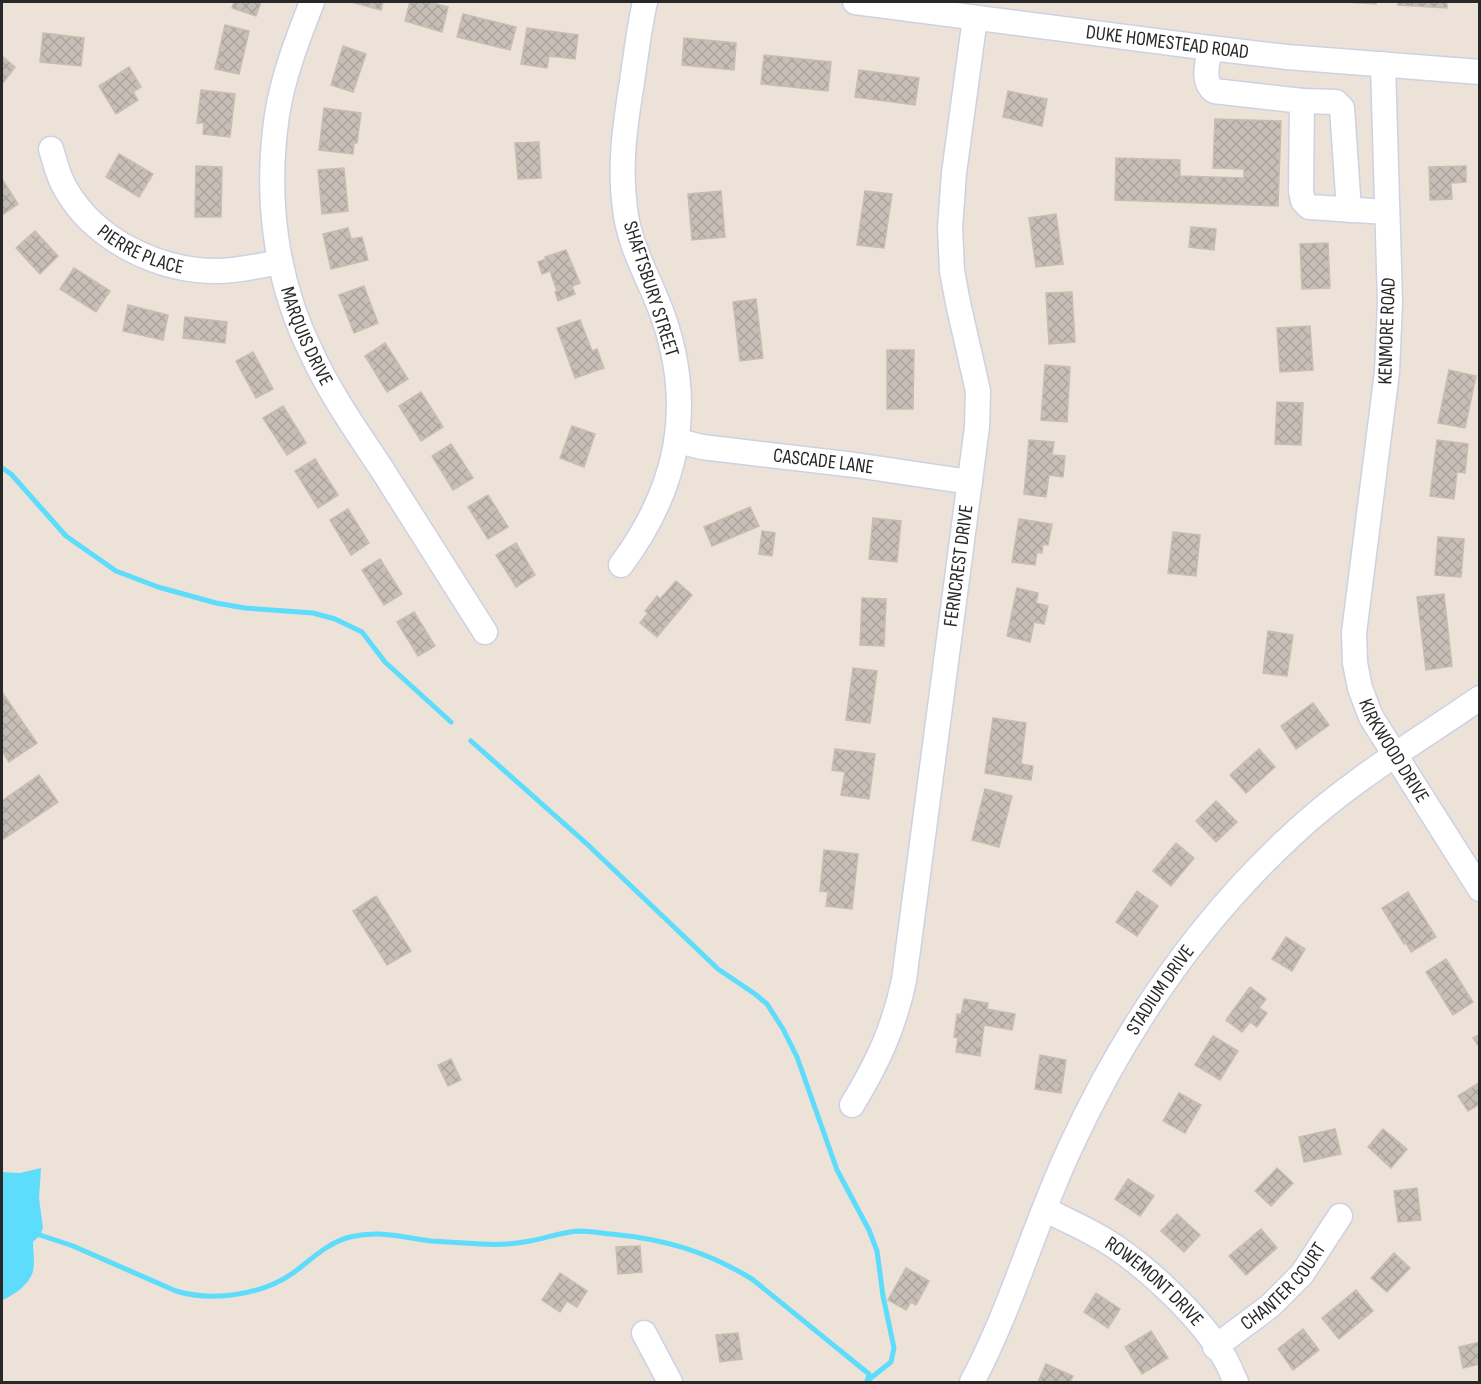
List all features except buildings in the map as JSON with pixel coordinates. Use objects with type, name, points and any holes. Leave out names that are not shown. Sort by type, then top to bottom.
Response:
[{"type":"street","name":"MARQUIS DRIVE","points":[[312,2],[290,60],[278,113],[273,195],[279,262],[292,307],[312,356],[485,632]]},
{"type":"street","name":"SHAFTSBURY STREET","points":[[621,565],[653,515],[665,486],[678,441],[676,363],[663,314],[630,236],[623,187],[624,131],[645,2]]},
{"type":"street","name":"DUKE HOMESTEAD ROAD","points":[[855,2],[1210,48],[1479,72]]},
{"type":"street","name":"FERNCREST DRIVE","points":[[852,1105],[882,1054],[898,1008],[904,980],[977,428],[978,391],[952,271],[950,228],[954,173],[975,18]]},
{"type":"street","points":[[1210,48],[1206,78],[1208,86],[1214,91],[1302,101],[1336,102],[1342,108],[1349,210]]},
{"type":"street","name":"KENMORE ROAD","points":[[1358,596],[1387,372],[1390,302],[1383,64]]},
{"type":"street","points":[[1302,101],[1301,191],[1303,201],[1309,207],[1387,212]]},
{"type":"street","name":"PIERRE PLACE","points":[[51,149],[64,187],[80,210],[112,238],[132,250],[170,264],[196,270],[221,271],[279,262]]},
{"type":"street","name":"CASCADE LANE","points":[[678,441],[702,447],[855,465],[970,482]]},
{"type":"street","name":"KIRKWOOD DRIVE","points":[[1358,596],[1354,633],[1355,663],[1360,688],[1371,717],[1479,889]]},
{"type":"street","name":"STADIUM DRIVE","points":[[972,1383],[999,1327],[1070,1148],[1107,1075],[1155,996],[1180,960],[1225,904],[1293,834],[1336,798],[1479,698]]},
{"type":"street","name":"ROWEMONT DRIVE","points":[[1045,1209],[1094,1234],[1153,1277],[1191,1314],[1224,1357],[1236,1383]]},
{"type":"street","name":"CHANTER COURT","points":[[1215,1347],[1270,1306],[1302,1274],[1340,1216]]},
{"type":"street","points":[[644,1333],[670,1383]]},
{"type":"water","points":[[41,1168],[39,1198],[43,1228],[33,1242],[33,1271],[20,1289],[2,1300],[2,1172],[20,1173]]},
{"type":"waterway","points":[[2,468],[11,474],[66,536],[116,571],[158,587],[216,603],[245,608],[313,613],[335,619],[362,632],[385,662],[451,722]]},
{"type":"waterway","points":[[471,741],[587,844],[718,969],[767,1004],[783,1029],[797,1057],[837,1170],[869,1230],[877,1251],[883,1296],[894,1348],[891,1362],[867,1381]]},
{"type":"waterway","points":[[34,1235],[73,1246],[176,1291],[205,1296],[236,1294],[267,1287],[281,1281],[334,1243],[361,1235],[381,1234],[431,1241],[493,1244],[512,1244],[579,1231],[649,1239],[701,1254],[752,1279],[869,1374],[867,1382]]}]
